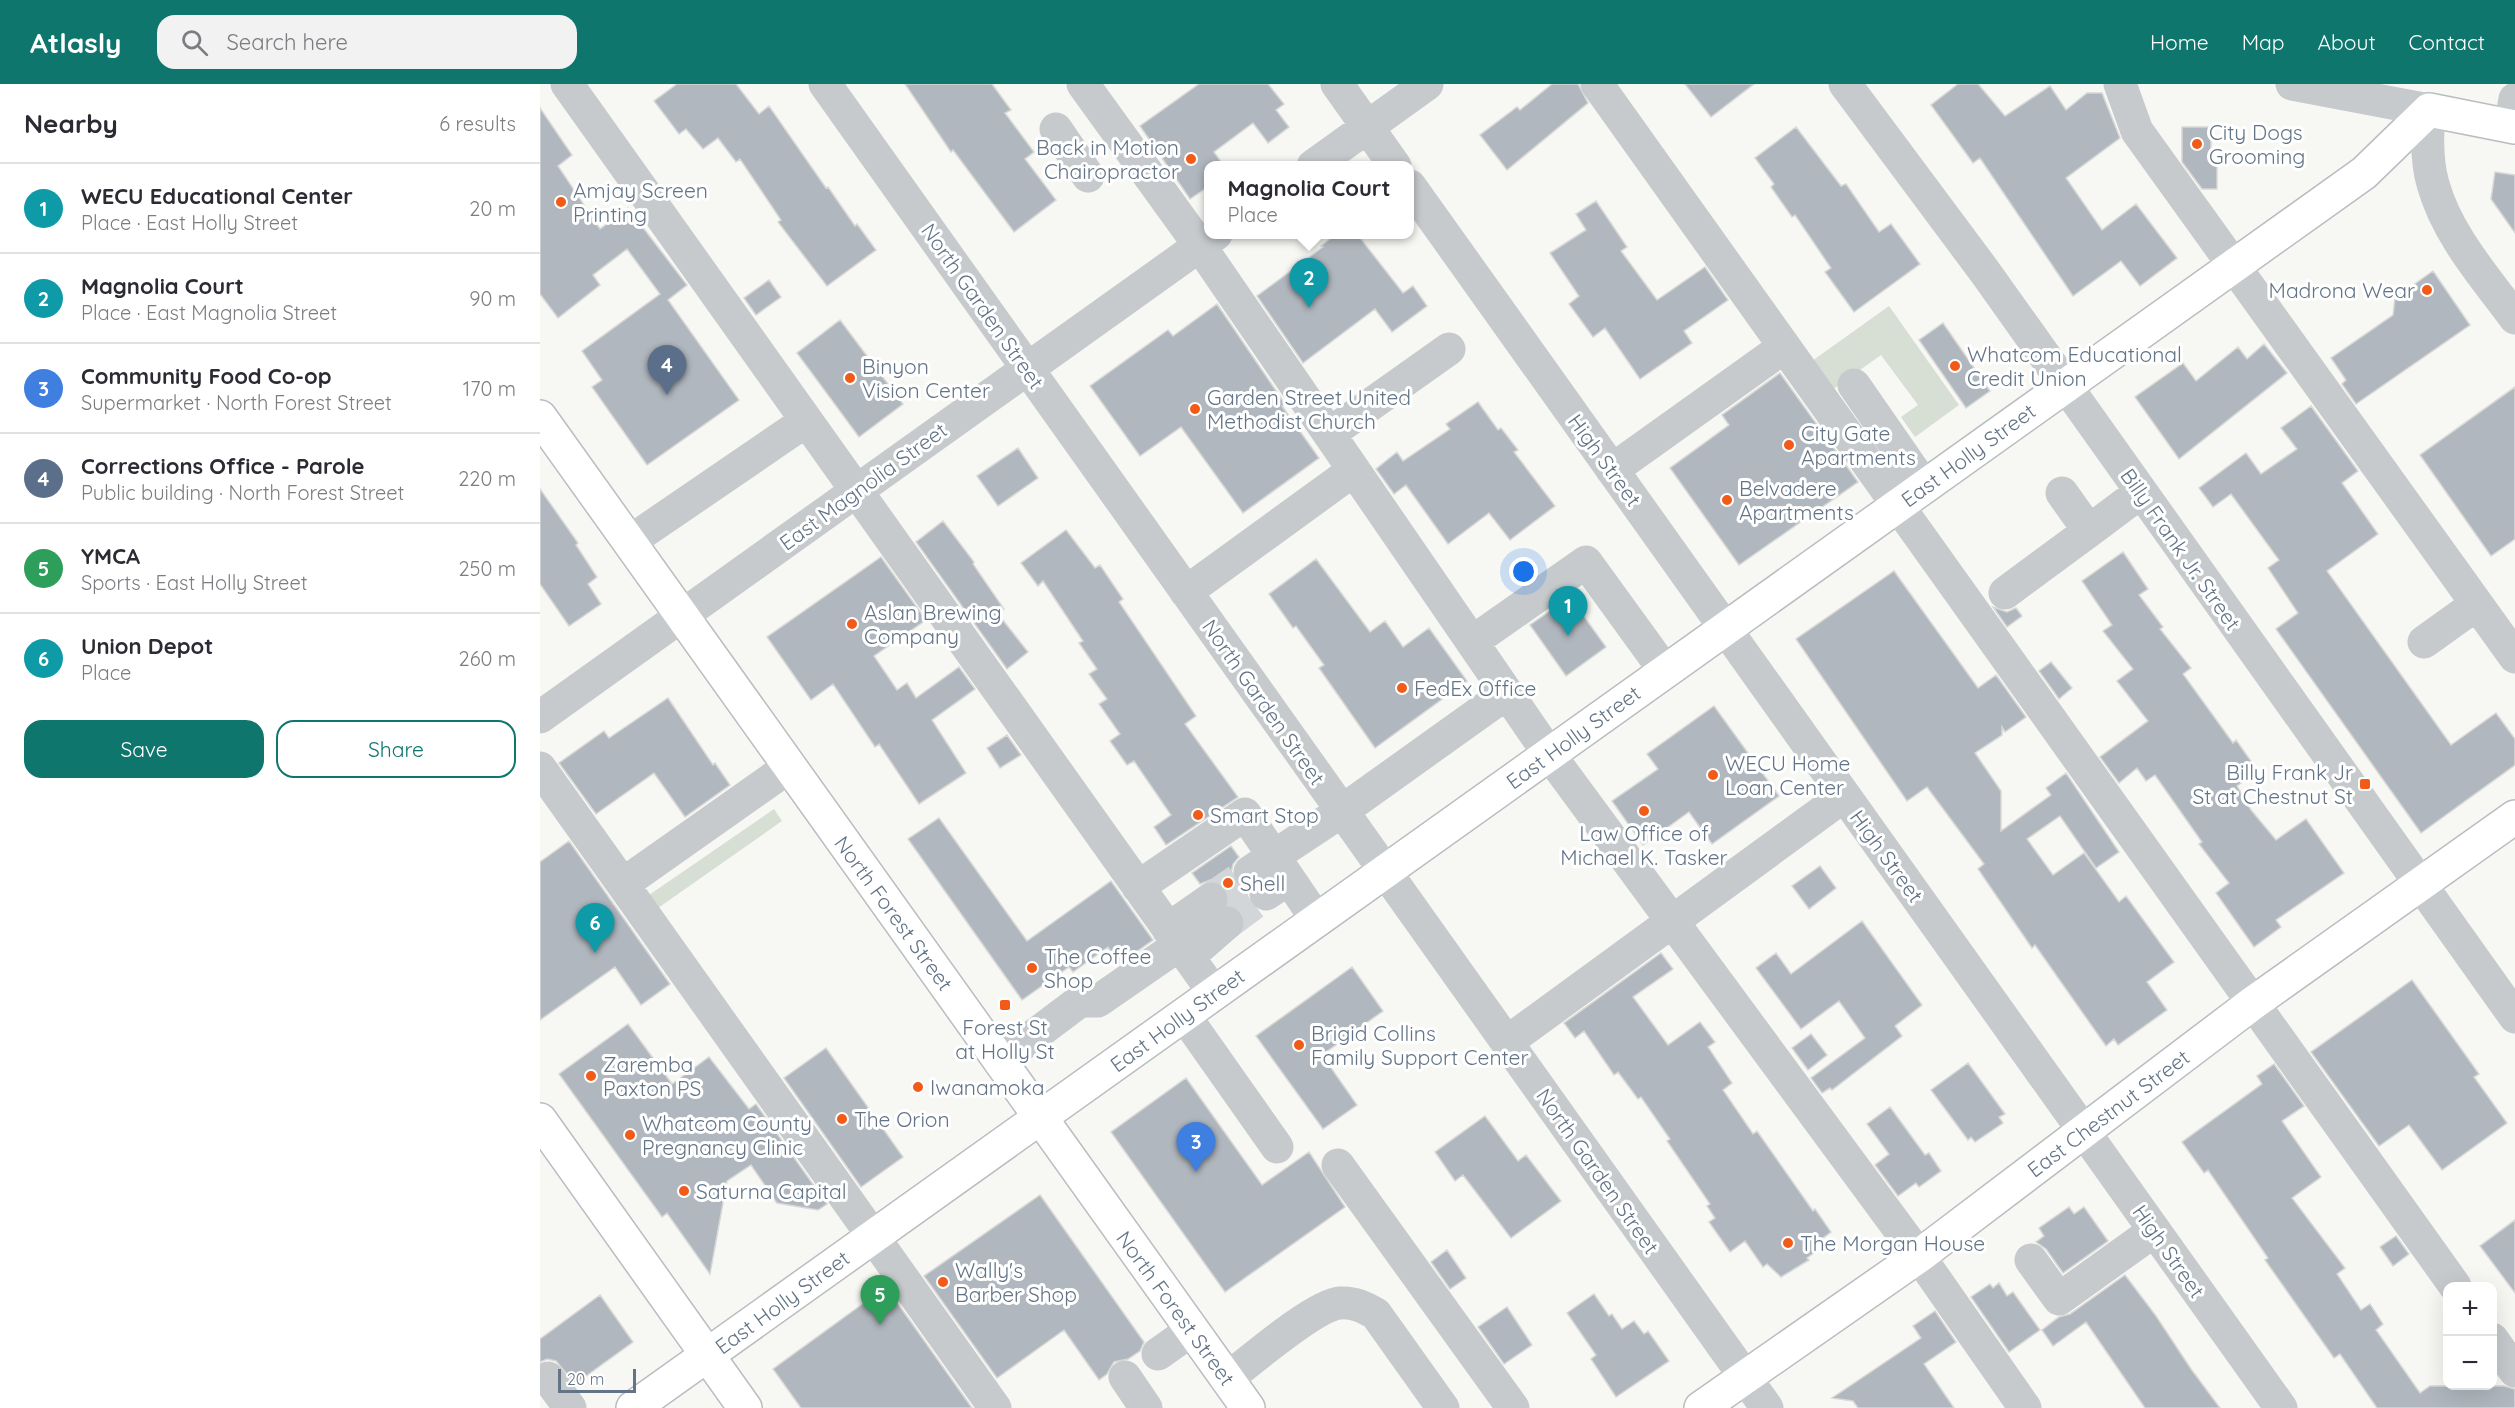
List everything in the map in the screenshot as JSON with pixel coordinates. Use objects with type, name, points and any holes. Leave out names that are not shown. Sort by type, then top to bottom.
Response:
[{"type":"main road","name":"East Holly Street","points":[[633,1408],[2364,173],[2432,97]]},
{"type":"main road","points":[[2432,97],[2513,117]]},
{"type":"main road","name":"North Forest Street","points":[[540,417],[1248,1408]]},
{"type":"main road","name":"East Chestnut Street","points":[[1701,1408],[1919,1256],[2253,1003],[2515,818]]},
{"type":"main road","points":[[540,1120],[745,1408]]},
{"type":"street","points":[[567,84],[1214,993]]},
{"type":"street","name":"North Garden Street","points":[[825,84],[1767,1408]]},
{"type":"street","points":[[1083,84],[1204,235]]},
{"type":"street","points":[[1337,84],[1392,161]]},
{"type":"street","points":[[1319,161],[1427,84]]},
{"type":"street","points":[[1597,84],[1898,505],[1989,604],[2253,1003],[2451,1282]]},
{"type":"street","name":"Billy Frank Jr. Street","points":[[1845,84],[1985,273],[2515,1017]]},
{"type":"street","points":[[2120,84],[2137,131],[2515,657]]},
{"type":"street","points":[[2308,86],[2432,97],[2427,139],[2432,184],[2452,231],[2515,318]]},
{"type":"street","points":[[1089,176],[1061,137],[1108,117]]},
{"type":"street","name":"High Street","points":[[1414,192],[2281,1408]]},
{"type":"street","points":[[1208,240],[1329,434],[1549,754],[1919,1256],[2025,1408]]},
{"type":"street","name":"East Magnolia Street","points":[[540,717],[1208,240]]},
{"type":"street","points":[[1612,470],[1784,347]]},
{"type":"street","points":[[1329,434],[1449,349]]},
{"type":"street","points":[[1854,385],[1924,486]]},
{"type":"street","points":[[629,542],[806,421]]},
{"type":"street","points":[[1186,592],[1354,470]]},
{"type":"street","points":[[1989,604],[2141,492]]},
{"type":"street","points":[[2062,493],[2089,531]]},
{"type":"street","points":[[1472,642],[1586,562],[1665,671]]},
{"type":"street","points":[[2424,642],[2477,604]]},
{"type":"street","points":[[1270,875],[1342,811],[1507,693]]},
{"type":"street","points":[[623,884],[789,767]]},
{"type":"street","points":[[540,768],[995,1408]]},
{"type":"street","points":[[1507,1042],[1844,796]]},
{"type":"street","points":[[1138,887],[1245,814],[1270,875],[1317,920]]},
{"type":"street","points":[[1000,1061],[1080,1001],[1098,1001],[1178,944],[1219,911]]},
{"type":"street","points":[[1184,1015],[1277,1147]]},
{"type":"street","points":[[1338,1165],[1513,1408]]},
{"type":"street","points":[[2031,1260],[2059,1299],[2154,1231]]},
{"type":"street","points":[[1227,1379],[1320,1309],[1340,1303],[1360,1305],[1376,1314],[1443,1408]]},
{"type":"street","points":[[1158,1354],[1192,1330]]},
{"type":"street","points":[[2497,1346],[2515,1371]]},
{"type":"street","points":[[1125,1377],[1146,1408]]},
{"type":"street","points":[[548,1378],[570,1408]]},
{"type":"shaded area","points":[[1889,306],[1959,405],[1915,437],[1901,417],[1918,405],[1881,355],[1832,390],[1812,361]]},
{"type":"shaded area","points":[[774,809],[782,821],[658,908],[649,895]]},
{"type":"building","points":[[677,84],[736,84],[759,114],[769,106],[826,188],[828,187],[855,226],[857,224],[876,250],[827,286],[778,222],[781,220],[740,159],[736,162],[718,138],[703,149],[686,129],[679,134],[654,101]]},
{"type":"building","points":[[905,84],[992,84],[1011,110],[1005,113],[1034,152],[1025,159],[1056,200],[1014,232],[953,150],[951,152]]},
{"type":"building","points":[[1199,84],[1268,84],[1284,104],[1276,110],[1289,127],[1268,143],[1253,123],[1214,152],[1220,161],[1204,161],[1204,189],[1190,199],[1140,126]]},
{"type":"building","points":[[1552,84],[1578,84],[1588,103],[1507,170],[1480,135],[1517,107],[1520,110]]},
{"type":"building","points":[[1685,84],[1754,84],[1711,117]]},
{"type":"building","points":[[1958,84],[1978,84],[2005,116],[2050,86],[2066,110],[2087,93],[2102,93],[2120,138],[2066,178],[2102,230],[2136,204],[2177,258],[2140,286],[2121,261],[2073,296],[1980,158],[1973,163],[1931,105]]},
{"type":"building","points":[[540,108],[572,155],[558,166],[600,229],[628,208],[687,285],[668,300],[739,400],[647,465],[592,387],[602,380],[582,351],[660,294],[627,249],[593,275],[600,285],[558,318],[540,294]]},
{"type":"building","points":[[1796,127],[1841,186],[1846,184],[1879,232],[1891,224],[1920,264],[1854,312],[1825,272],[1831,268],[1795,215],[1792,217],[1771,187],[1774,184],[1755,158]]},
{"type":"building","name":"City Dogs Grooming","points":[[2182,127],[2211,127],[2211,161],[2217,161],[2217,189],[2202,189],[2182,162]]},
{"type":"building","points":[[2495,172],[2515,175],[2515,233],[2491,199]]},
{"type":"building","points":[[1596,201],[1627,247],[1621,251],[1657,300],[1705,267],[1728,300],[1684,331],[1692,343],[1640,379],[1605,328],[1593,337],[1569,304],[1579,296],[1550,253],[1586,230],[1576,214]]},
{"type":"building","points":[[1330,239],[1361,239],[1403,293],[1413,286],[1427,306],[1392,332],[1375,309],[1303,363],[1257,296],[1323,247],[1321,246]]},
{"type":"building","points":[[2433,271],[2470,325],[2356,404],[2342,384],[2346,380],[2331,358],[2393,315],[2395,298]]},
{"type":"building","points":[[769,280],[781,297],[756,315],[744,298]]},
{"type":"building","name":"Garden Street United Methodist Church","points":[[1217,304],[1285,404],[1282,406],[1319,458],[1243,513],[1181,427],[1140,456],[1090,386],[1168,330],[1173,336]]},
{"type":"building","name":"Binyon Vision Center","points":[[840,320],[903,404],[859,437],[797,353]]},
{"type":"building","name":"Whatcom Educational Credit Union","points":[[1943,323],[1990,391],[1966,408],[1919,340]]},
{"type":"building","points":[[2264,344],[2287,373],[2179,459],[2135,397],[2183,363],[2196,381],[2238,347],[2247,359]]},
{"type":"building","points":[[1780,373],[1858,482],[1739,565],[1670,468],[1729,425],[1722,415]]},
{"type":"building","points":[[2515,387],[2515,539],[2491,556],[2420,455]]},
{"type":"building","points":[[1478,402],[1498,430],[1501,428],[1518,450],[1514,452],[1555,506],[1510,540],[1489,513],[1448,544],[1406,485],[1394,494],[1376,469],[1397,452],[1403,461],[1450,429],[1446,424]]},
{"type":"building","points":[[2311,406],[2358,471],[2342,483],[2378,534],[2327,571],[2451,745],[2496,713],[2515,739],[2515,765],[2421,833],[2276,629],[2298,613],[2268,568],[2279,560],[2231,494],[2213,507],[2199,488],[2246,453],[2261,474],[2297,449],[2281,428]]},
{"type":"building","points":[[1018,448],[1038,478],[998,506],[977,476]]},
{"type":"building","points":[[540,489],[578,543],[576,545],[597,577],[588,584],[601,604],[569,626],[540,584]]},
{"type":"building","points":[[943,521],[974,562],[973,564],[1004,609],[998,614],[1028,652],[1007,669],[916,542]]},
{"type":"building","points":[[1066,530],[1095,568],[1100,565],[1123,599],[1119,602],[1196,716],[1185,724],[1238,797],[1166,845],[1154,827],[1171,815],[1134,761],[1127,765],[1110,741],[1120,734],[1099,704],[1107,699],[1089,674],[1097,669],[1079,643],[1083,641],[1043,581],[1038,586],[1021,563]]},
{"type":"building","points":[[2123,552],[2148,589],[2139,595],[2163,627],[2160,629],[2191,668],[2183,674],[2233,743],[2236,740],[2258,771],[2237,786],[2251,810],[2276,840],[2306,819],[2344,873],[2276,920],[2281,927],[2254,947],[2216,893],[2229,883],[2199,844],[2202,842],[2155,775],[2146,781],[2137,768],[2119,783],[2100,757],[2148,721],[2117,681],[2133,669],[2103,631],[2112,625],[2082,581]]},
{"type":"building","points":[[881,557],[926,620],[874,656],[897,690],[907,683],[916,698],[959,667],[975,689],[932,720],[966,773],[919,804],[879,744],[875,747],[833,684],[811,700],[767,637]]},
{"type":"building","points":[[1316,559],[1370,632],[1385,621],[1403,647],[1429,628],[1467,681],[1375,748],[1319,668],[1324,665],[1296,626],[1293,628],[1269,594]]},
{"type":"building","points":[[1894,571],[1978,688],[1996,675],[2026,717],[2005,732],[2002,727],[2002,735],[1975,753],[2001,791],[2001,831],[2051,795],[2046,788],[2066,773],[2119,852],[2096,868],[2060,816],[2027,839],[2053,875],[2084,853],[2119,902],[2126,896],[2174,962],[2147,982],[2167,1010],[2118,1045],[2114,1039],[2106,1046],[2035,945],[2032,948],[1978,869],[1984,864],[1927,787],[1907,801],[1796,639]]},
{"type":"building","points":[[1570,597],[1606,647],[1566,676],[1530,625]]},
{"type":"building","points":[[1993,607],[2007,612],[2016,608],[2022,616],[2007,627]]},
{"type":"building","points":[[2051,662],[2072,688],[2059,699],[2039,671]]},
{"type":"building","points":[[668,698],[713,765],[715,763],[730,785],[685,817],[654,773],[596,814],[559,763],[604,731],[609,738]]},
{"type":"building","name":"WECU Home Loan Center","points":[[1714,706],[1779,796],[1712,844],[1689,812],[1643,845],[1612,801],[1658,769],[1647,754]]},
{"type":"building","points":[[1007,735],[1021,755],[1000,768],[987,748]]},
{"type":"building","points":[[939,818],[1027,941],[1111,881],[1153,940],[1119,964],[1108,947],[1073,972],[1069,967],[1022,1000],[908,839]]},
{"type":"building","points":[[569,841],[670,984],[641,1005],[615,967],[540,1020],[540,862]]},
{"type":"building","points":[[1231,846],[1239,857],[1233,864],[1231,873],[1234,882],[1248,890],[1247,896],[1254,908],[1243,915],[1241,910],[1228,905],[1230,897],[1227,889],[1219,882],[1210,880],[1200,884],[1192,873]]},
{"type":"building","points":[[1820,866],[1836,888],[1809,909],[1792,886]]},
{"type":"building","points":[[1862,921],[1922,1005],[1895,1026],[1902,1036],[1832,1090],[1830,1088],[1822,1093],[1811,1078],[1865,1038],[1839,1001],[1801,1029],[1756,968],[1776,953],[1791,974]]},
{"type":"building","points":[[1661,953],[1673,969],[1633,997],[1668,1045],[1700,1022],[1715,1042],[1708,1047],[1732,1083],[1723,1090],[1753,1134],[1757,1131],[1813,1211],[1815,1209],[1831,1232],[1815,1244],[1819,1249],[1807,1258],[1809,1260],[1781,1277],[1767,1264],[1763,1267],[1745,1241],[1730,1252],[1709,1222],[1715,1218],[1707,1206],[1710,1204],[1667,1141],[1670,1139],[1641,1097],[1638,1099],[1618,1072],[1614,1075],[1584,1031],[1575,1038],[1564,1023]]},
{"type":"building","name":"Brigid Collins Family Support Center","points":[[1352,967],[1383,1011],[1322,1055],[1357,1105],[1323,1129],[1256,1036]]},
{"type":"building","points":[[2412,980],[2479,1074],[2474,1077],[2507,1123],[2442,1170],[2409,1125],[2379,1146],[2311,1052]]},
{"type":"building","points":[[628,1024],[672,1084],[709,1057],[749,1109],[756,1104],[827,1204],[818,1210],[777,1203],[751,1165],[727,1181],[710,1274],[667,1213],[662,1217],[559,1074]]},
{"type":"building","points":[[1811,1034],[1827,1055],[1808,1070],[1792,1048]]},
{"type":"building","name":"The Orion","points":[[826,1048],[903,1157],[861,1187],[784,1078]]},
{"type":"building","points":[[1968,1063],[2005,1114],[1999,1117],[2003,1123],[1975,1142],[1971,1137],[1968,1140],[1931,1090]]},
{"type":"building","points":[[2274,1064],[2304,1106],[2282,1121],[2321,1177],[2292,1198],[2345,1268],[2337,1274],[2361,1310],[2370,1304],[2383,1324],[2376,1330],[2420,1393],[2430,1386],[2443,1386],[2443,1390],[2497,1390],[2497,1386],[2504,1386],[2515,1389],[2515,1408],[2377,1408],[2340,1354],[2334,1358],[2265,1260],[2268,1258],[2208,1170],[2204,1173],[2182,1142],[2262,1084],[2257,1076]]},
{"type":"building","points":[[1186,1078],[1262,1185],[1309,1152],[1345,1207],[1225,1292],[1111,1132]]},
{"type":"building","points":[[1890,1107],[1925,1155],[1929,1153],[1941,1171],[1919,1187],[1916,1183],[1898,1196],[1875,1165],[1889,1154],[1867,1124]]},
{"type":"building","points":[[1485,1116],[1518,1161],[1526,1155],[1561,1201],[1511,1238],[1463,1175],[1455,1181],[1435,1152]]},
{"type":"building","points":[[1040,1195],[1144,1342],[1140,1351],[1128,1359],[1114,1362],[1107,1374],[1099,1380],[1064,1330],[997,1378],[924,1276]]},
{"type":"building","points":[[2069,1207],[2074,1214],[2084,1207],[2108,1241],[2063,1273],[2046,1249],[2036,1242],[2044,1236],[2039,1228]]},
{"type":"building","points":[[2515,1220],[2515,1293],[2480,1246]]},
{"type":"building","points":[[2396,1236],[2409,1254],[2393,1266],[2380,1247]]},
{"type":"building","points":[[1447,1250],[1466,1278],[1450,1289],[1431,1262]]},
{"type":"building","points":[[2125,1275],[2220,1408],[2145,1408],[2086,1322],[2053,1346],[2042,1330],[2059,1317],[2070,1314]]},
{"type":"building","points":[[1999,1283],[2007,1296],[2013,1292],[2040,1330],[2009,1352],[1971,1297],[1990,1284],[1993,1288]]},
{"type":"building","points":[[886,1287],[972,1408],[801,1408],[773,1369]]},
{"type":"building","points":[[1594,1294],[1609,1316],[1612,1314],[1622,1329],[1634,1321],[1644,1334],[1648,1331],[1669,1361],[1616,1397],[1591,1359],[1596,1355],[1567,1313]]},
{"type":"building","points":[[600,1295],[633,1342],[575,1384],[556,1361],[547,1359],[540,1362],[540,1339]]},
{"type":"building","points":[[1507,1307],[1532,1345],[1504,1364],[1478,1327]]},
{"type":"building","points":[[1935,1311],[1956,1342],[1924,1364],[1954,1408],[1858,1408],[1853,1401],[1832,1398],[1921,1338],[1913,1326]]},
{"type":"tunnel","points":[[1211,899],[1250,872]]},
{"type":"tunnel","points":[[1227,923],[1266,894]]},
{"type":"place","name":"City Dogs Grooming","points":[[2197,144]]},
{"type":"place","name":"Back in Motion Chairopractor","points":[[1191,159]]},
{"type":"place","name":"Amjay Screen Printing","points":[[561,202]]},
{"type":"place","name":"Madrona Wear","points":[[2427,290]]},
{"type":"place","name":"Magnolia Court","points":[[1309,308]]},
{"type":"place","name":"Whatcom Educational Credit Union","points":[[1955,366]]},
{"type":"place","name":"Binyon Vision Center","points":[[850,378]]},
{"type":"place","name":"Corrections Office - Parole","points":[[667,395]]},
{"type":"place","name":"Garden Street United Methodist Church","points":[[1195,409]]},
{"type":"place","name":"City Gate Apartments","points":[[1789,445]]},
{"type":"place","name":"Belvadere Apartments","points":[[1727,500]]},
{"type":"place","name":"Aslan Brewing Company","points":[[852,624]]},
{"type":"place","name":"WECU Educational Center","points":[[1568,636]]},
{"type":"place","name":"FedEx Office","points":[[1402,688]]},
{"type":"place","name":"WECU Home Loan Center","points":[[1713,775]]},
{"type":"place","name":"Billy Frank Jr St at Chestnut St","points":[[2365,784]]},
{"type":"place","name":"Law Office of Michael K. Tasker","points":[[1644,811]]},
{"type":"place","name":"Smart Stop","points":[[1198,815]]},
{"type":"place","name":"Shell","points":[[1228,883]]},
{"type":"place","name":"Union Depot","points":[[595,953]]},
{"type":"place","name":"The Coffee Shop","points":[[1032,968]]},
{"type":"place","name":"Forest St at Holly St","points":[[1005,1005]]},
{"type":"place","name":"Brigid Collins Family Support Center","points":[[1299,1045]]},
{"type":"place","name":"Zaremba Paxton PS","points":[[591,1076]]},
{"type":"place","name":"Iwanamoka","points":[[918,1087]]},
{"type":"place","name":"The Orion","points":[[842,1119]]},
{"type":"place","name":"Whatcom County Pregnancy Clinic","points":[[630,1135]]},
{"type":"place","name":"Community Food Co-op","points":[[1196,1172]]},
{"type":"place","name":"Saturna Capital","points":[[684,1191]]},
{"type":"place","name":"The Morgan House","points":[[1788,1243]]},
{"type":"place","name":"Wally's Barber Shop","points":[[943,1282]]},
{"type":"place","name":"YMCA","points":[[880,1325]]}]
